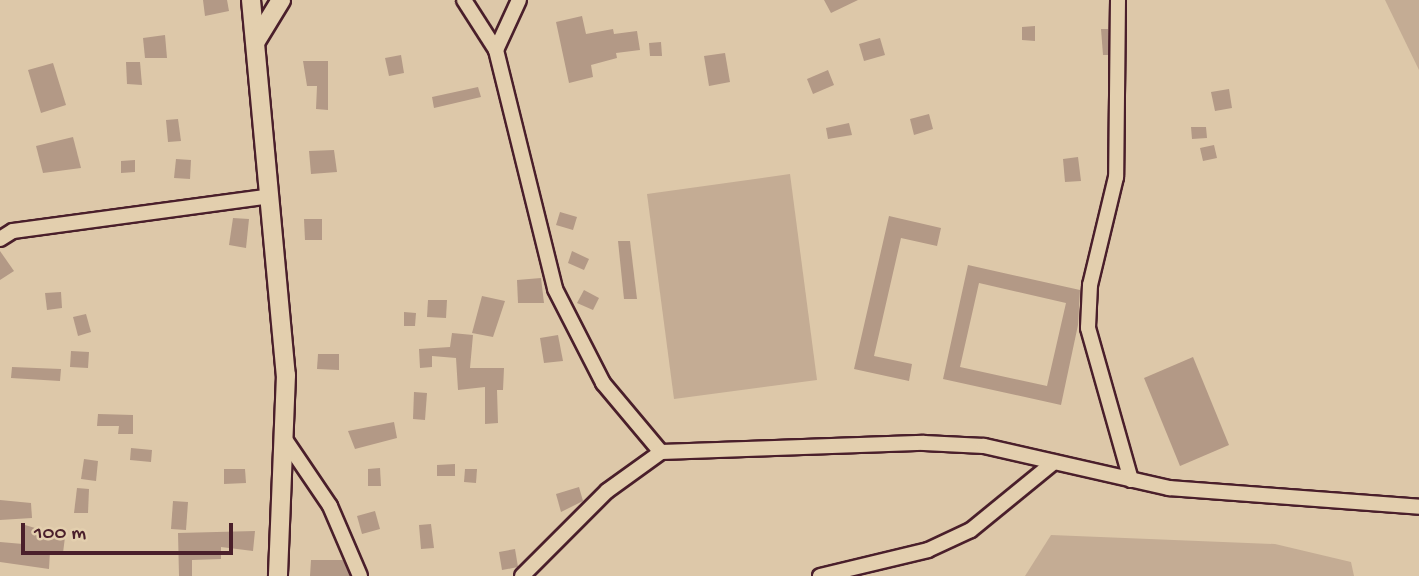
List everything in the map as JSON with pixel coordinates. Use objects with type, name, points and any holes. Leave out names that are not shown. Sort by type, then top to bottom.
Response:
[{"type":"street","points":[[251,0],[286,375],[278,576]]},
{"type":"street","points":[[256,41],[281,0]]},
{"type":"street","points":[[464,0],[496,50],[555,289],[603,383],[661,452]]},
{"type":"street","points":[[496,50],[519,0]]},
{"type":"street","points":[[1118,0],[1116,177],[1090,285],[1088,328],[1131,480]]},
{"type":"street","points":[[0,239],[13,232],[271,197]]},
{"type":"street","points":[[284,438],[330,506],[360,576]]},
{"type":"street","points":[[522,576],[607,491],[661,452],[924,443],[984,446],[1169,488],[1280,499],[1419,507]]},
{"type":"street","points":[[820,576],[928,550],[971,530],[1054,462]]},
{"type":"shaded area","points":[[1385,0],[1419,0],[1419,70]]},
{"type":"shaded area","points":[[790,174],[817,380],[674,399],[647,194]]},
{"type":"shaded area","points":[[1051,535],[1275,544],[1351,562],[1354,576],[1025,576]]},
{"type":"building","points":[[203,0],[227,0],[229,11],[205,16]]},
{"type":"building","points":[[824,0],[858,0],[831,13]]},
{"type":"building","points":[[582,16],[586,34],[613,29],[614,34],[637,31],[640,50],[616,53],[617,58],[591,65],[593,77],[569,83],[556,22]]},
{"type":"building","points":[[1035,26],[1035,41],[1022,40],[1022,27]]},
{"type":"building","points":[[1101,29],[1108,29],[1108,55],[1103,55]]},
{"type":"building","points":[[165,35],[167,58],[145,58],[143,38]]},
{"type":"building","points":[[880,38],[885,55],[864,61],[859,44]]},
{"type":"building","points":[[661,42],[662,56],[650,56],[649,43]]},
{"type":"building","points":[[725,53],[730,82],[709,86],[704,56]]},
{"type":"building","points":[[401,55],[404,73],[389,76],[385,58]]},
{"type":"building","points":[[303,61],[328,61],[328,110],[316,109],[317,86],[307,86]]},
{"type":"building","points":[[126,62],[140,62],[142,85],[127,84]]},
{"type":"building","points":[[53,63],[66,105],[41,113],[28,70]]},
{"type":"building","points":[[828,70],[834,85],[813,94],[807,79]]},
{"type":"building","points":[[478,87],[481,97],[434,108],[432,97]]},
{"type":"building","points":[[1229,89],[1232,108],[1215,111],[1211,92]]},
{"type":"building","points":[[929,114],[933,129],[914,135],[910,119]]},
{"type":"building","points":[[178,119],[181,141],[168,142],[166,120]]},
{"type":"building","points":[[849,123],[852,135],[828,139],[826,128]]},
{"type":"building","points":[[1191,127],[1206,127],[1207,138],[1192,139]]},
{"type":"building","points":[[73,137],[81,168],[43,173],[36,146]]},
{"type":"building","points":[[1214,145],[1217,158],[1203,161],[1200,148]]},
{"type":"building","points":[[334,150],[337,172],[311,174],[309,151]]},
{"type":"building","points":[[1078,157],[1081,181],[1065,182],[1063,159]]},
{"type":"building","points":[[176,159],[191,160],[190,179],[174,178]]},
{"type":"building","points":[[135,160],[135,172],[121,173],[121,161]]},
{"type":"building","points":[[560,212],[577,217],[573,230],[556,225]]},
{"type":"building","points":[[889,216],[941,228],[937,246],[901,238],[874,356],[912,364],[909,381],[854,369]]},
{"type":"building","points":[[233,218],[249,219],[246,248],[229,245]]},
{"type":"building","points":[[304,219],[322,219],[322,240],[305,240]]},
{"type":"building","points":[[618,241],[630,241],[637,299],[624,299]]},
{"type":"building","points":[[0,251],[14,271],[0,280]]},
{"type":"building","points":[[572,251],[589,259],[584,270],[568,263]]},
{"type":"building","points":[[968,265],[1080,290],[1078,325],[1061,405],[943,379]],"holes":[[[979,283],[1066,303],[1047,386],[960,367]]]},
{"type":"building","points":[[541,278],[544,303],[518,303],[517,280]]},
{"type":"building","points":[[584,290],[599,298],[593,310],[577,303]]},
{"type":"building","points":[[61,292],[62,308],[47,310],[45,293]]},
{"type":"building","points":[[482,296],[505,301],[493,337],[472,333]]},
{"type":"building","points":[[428,300],[447,300],[446,318],[427,317]]},
{"type":"building","points":[[404,312],[416,313],[415,326],[404,326]]},
{"type":"building","points":[[86,314],[91,332],[78,336],[73,317]]},
{"type":"building","points":[[452,333],[473,335],[470,368],[504,368],[503,390],[497,390],[498,423],[485,424],[485,387],[458,390],[456,358],[432,356],[432,367],[420,368],[419,349],[450,347]]},
{"type":"building","points":[[558,335],[563,361],[544,363],[540,338]]},
{"type":"building","points":[[71,351],[89,352],[88,368],[70,367]]},
{"type":"building","points":[[318,354],[339,354],[339,370],[317,369]]},
{"type":"building","points":[[1193,357],[1229,445],[1180,466],[1144,378]]},
{"type":"building","points":[[12,367],[61,369],[60,381],[11,378]]},
{"type":"building","points":[[414,392],[427,393],[425,420],[413,419]]},
{"type":"building","points":[[98,414],[133,415],[133,434],[118,434],[119,426],[97,426]]},
{"type":"building","points":[[394,422],[397,438],[355,449],[348,431]]},
{"type":"building","points":[[131,448],[152,450],[151,462],[130,460]]},
{"type":"building","points":[[84,459],[98,461],[96,481],[81,479]]},
{"type":"building","points":[[455,464],[455,476],[437,476],[437,465]]},
{"type":"building","points":[[380,468],[381,486],[368,486],[368,469]]},
{"type":"building","points":[[224,469],[245,469],[246,483],[224,484]]},
{"type":"building","points":[[465,469],[477,469],[476,483],[464,482]]},
{"type":"building","points":[[579,487],[583,501],[561,512],[556,494]]},
{"type":"building","points":[[77,488],[89,489],[88,513],[74,513]]},
{"type":"building","points":[[0,500],[31,503],[32,518],[0,520]]},
{"type":"building","points":[[173,501],[188,502],[186,530],[171,529]]},
{"type":"building","points":[[375,511],[380,529],[362,534],[357,516]]},
{"type":"building","points":[[431,524],[434,548],[421,549],[419,525]]},
{"type":"building","points":[[25,525],[65,537],[63,553],[50,551],[49,569],[0,562],[0,542],[23,544]]},
{"type":"building","points":[[255,531],[253,551],[221,547],[221,559],[192,560],[192,576],[179,576],[178,533]]},
{"type":"building","points":[[515,549],[518,567],[502,570],[499,552]]},
{"type":"building","points":[[311,560],[343,560],[350,576],[310,576]]}]
